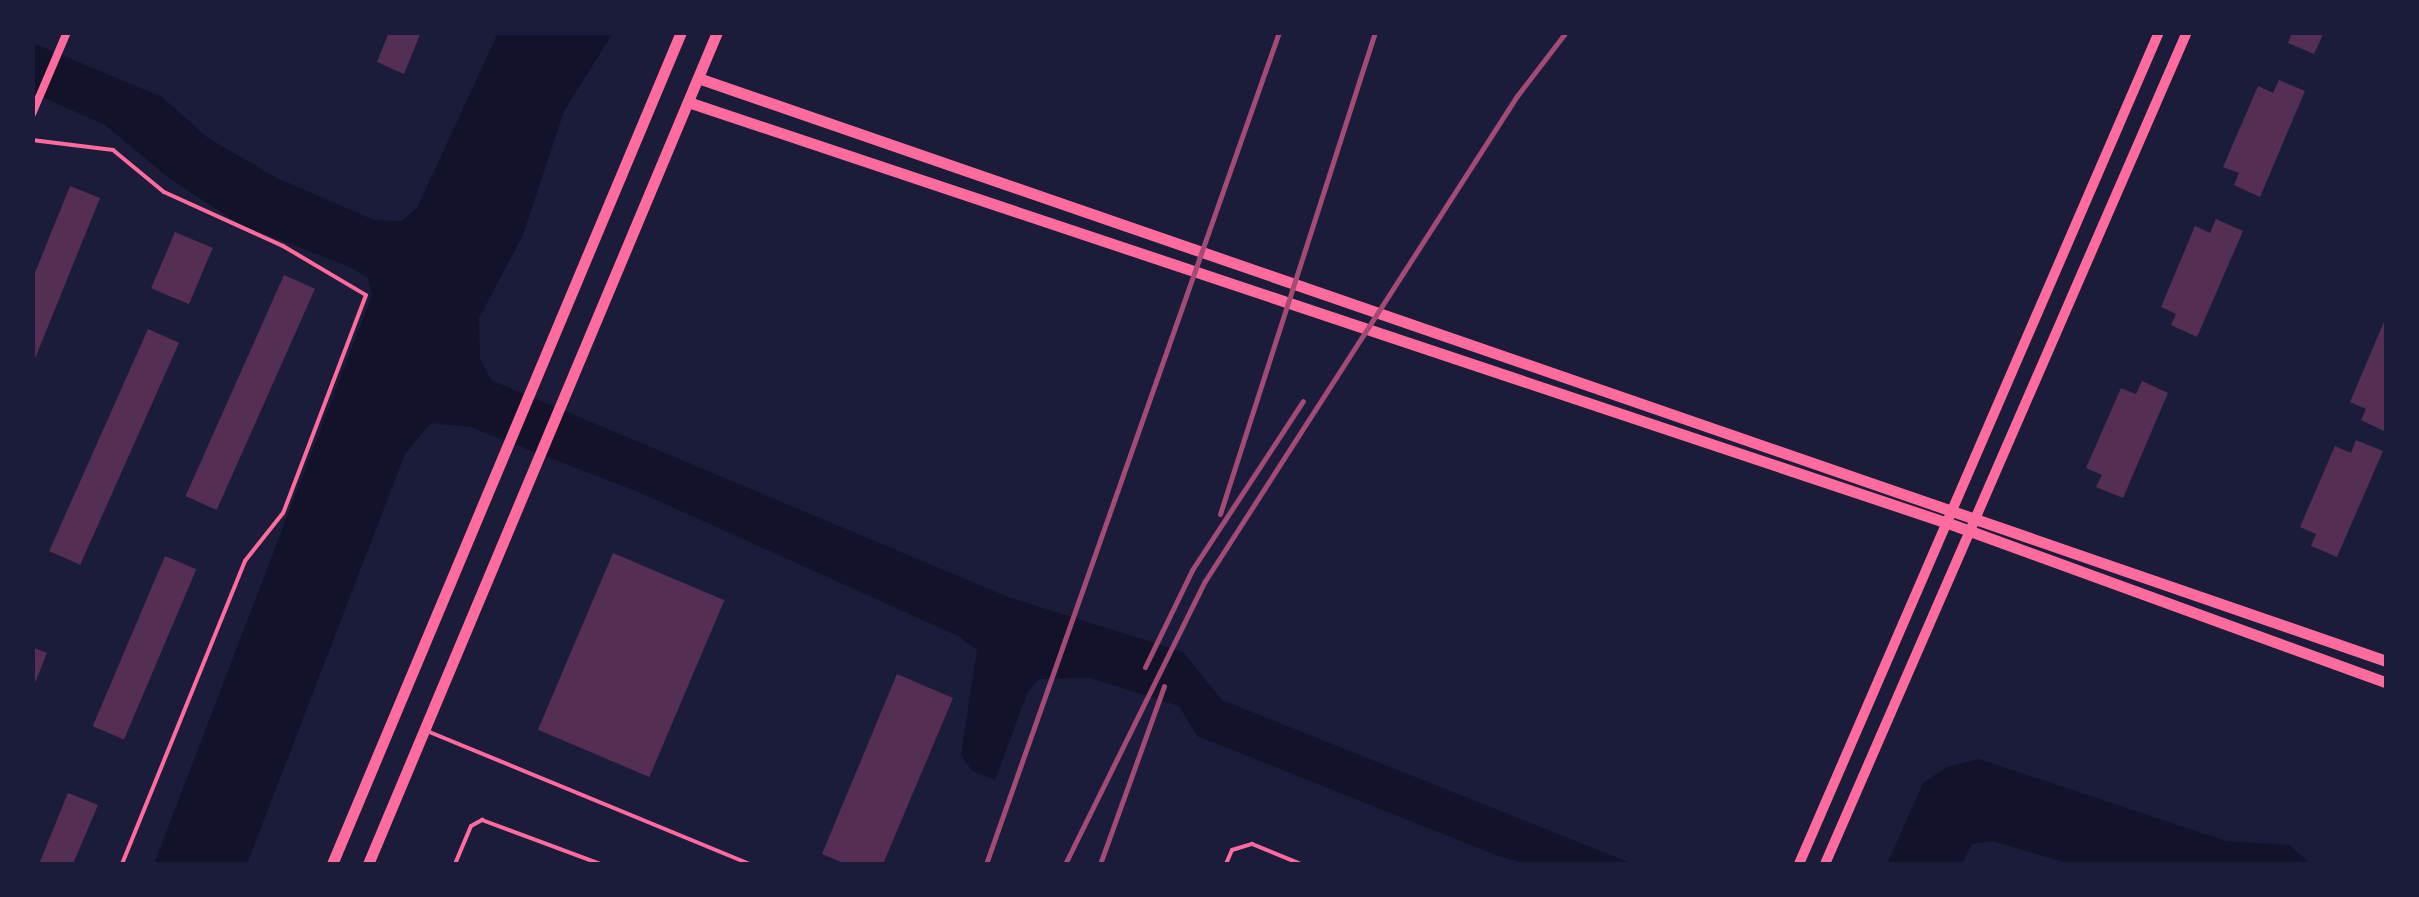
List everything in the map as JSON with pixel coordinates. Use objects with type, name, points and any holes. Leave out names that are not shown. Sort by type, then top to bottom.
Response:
[{"type":"main road","points":[[332,864],[681,32]]},
{"type":"main road","points":[[368,864],[717,32]]},
{"type":"main road","points":[[698,78],[1951,517],[1972,532],[2386,682]]},
{"type":"main road","points":[[688,102],[1951,517],[1978,519],[2386,661]]},
{"type":"street","points":[[1799,864],[2160,32]]},
{"type":"street","points":[[1826,864],[2188,32]]},
{"type":"street","points":[[34,112],[67,33]]},
{"type":"lane","points":[[423,730],[750,864]]},
{"type":"lane","points":[[455,864],[470,826],[482,820],[600,864]]},
{"type":"lane","points":[[1226,864],[1232,850],[1252,844],[1302,864]]},
{"type":"path","points":[[32,140],[112,150],[164,192],[283,246],[366,296],[283,513],[245,562],[122,864]]},
{"type":"shaded area","points":[[498,33],[613,33],[564,111],[523,235],[479,318],[480,358],[491,380],[1008,597],[1183,652],[1222,700],[1633,864],[1528,864],[1501,857],[1197,736],[1179,706],[1090,678],[1039,679],[1028,691],[995,780],[972,771],[961,755],[977,650],[958,636],[641,493],[470,427],[431,423],[405,454],[247,864],[154,864],[372,295],[368,278],[352,268],[239,224],[169,178],[105,125],[33,93],[33,43],[162,97],[208,138],[277,178],[374,220],[402,221],[417,208]]},
{"type":"shaded area","points":[[1979,759],[2226,841],[2289,845],[2311,864],[2071,864],[1992,841],[1972,844],[1962,864],[1887,864],[1923,783],[1947,767]]},
{"type":"building","points":[[389,32],[421,32],[404,74],[377,62]]},
{"type":"building","points":[[2292,32],[2324,32],[2314,54],[2288,43]]},
{"type":"building","points":[[2279,80],[2305,91],[2260,197],[2234,185],[2239,173],[2223,167],[2258,86],[2273,93]]},
{"type":"building","points":[[70,186],[100,198],[32,366],[32,280]]},
{"type":"building","points":[[2216,219],[2243,231],[2197,337],[2171,325],[2176,314],[2161,307],[2195,226],[2210,233]]},
{"type":"building","points":[[175,232],[213,248],[189,304],[151,288]]},
{"type":"building","points":[[284,275],[315,289],[217,510],[186,496]]},
{"type":"building","points":[[2386,317],[2386,432],[2361,420],[2366,409],[2350,402]]},
{"type":"building","points":[[148,329],[179,343],[80,565],[49,551]]},
{"type":"building","points":[[2142,381],[2168,393],[2123,498],[2096,487],[2102,475],[2086,468],[2121,388],[2136,394]]},
{"type":"building","points":[[2356,440],[2383,451],[2337,557],[2311,546],[2316,534],[2300,527],[2335,446],[2351,453]]},
{"type":"building","points":[[613,553],[724,600],[649,777],[538,730]]},
{"type":"building","points":[[165,556],[196,569],[124,740],[93,726]]},
{"type":"building","points":[[32,647],[47,653],[33,688],[32,688]]},
{"type":"building","points":[[897,674],[953,698],[883,864],[846,864],[822,854]]},
{"type":"building","points":[[68,793],[98,805],[73,864],[39,864]]},
{"type":"railway","points":[[986,864],[1279,32]]},
{"type":"railway","points":[[1220,514],[1375,32]]},
{"type":"railway","points":[[1065,864],[1205,581],[1517,96],[1566,32]]},
{"type":"railway","points":[[1145,667],[1192,570],[1303,401]]},
{"type":"railway","points":[[1100,864],[1164,686]]}]
